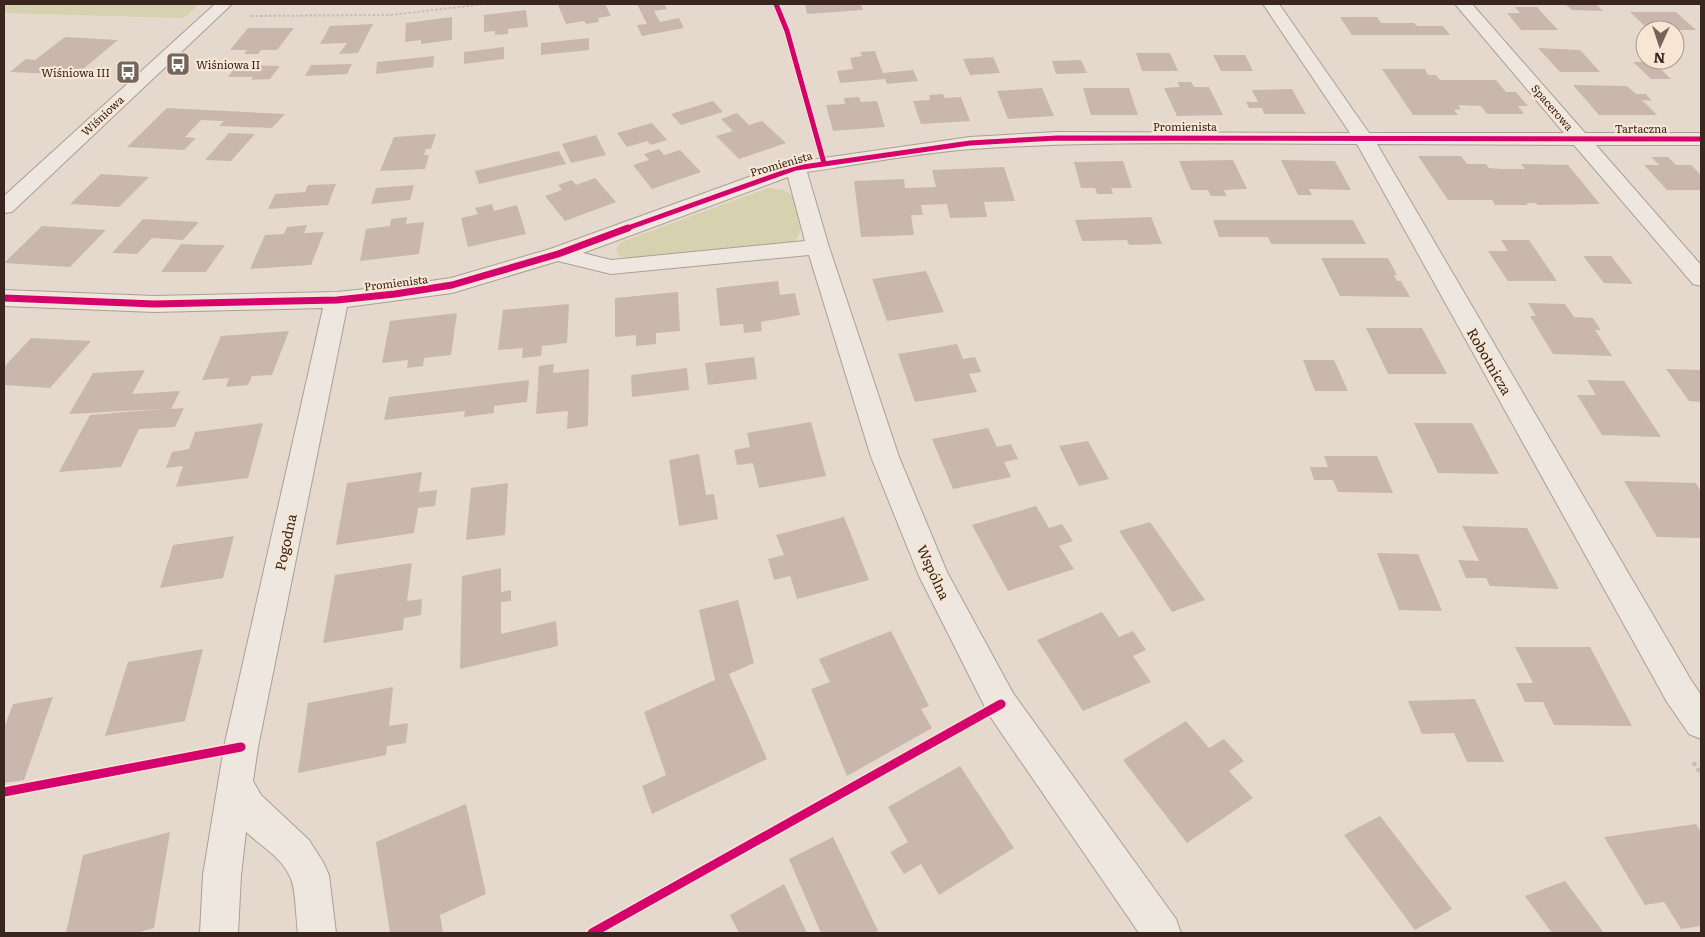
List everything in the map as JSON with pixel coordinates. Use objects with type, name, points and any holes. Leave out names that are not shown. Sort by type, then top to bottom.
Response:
[{"type":"street","name":"Wiśniowa","points":[[4,207],[224,4]]},
{"type":"street","name":"Robotnicza","points":[[1271,4],[1364,139],[1674,682],[1701,723]]},
{"type":"street","name":"Spacerowa","points":[[1463,4],[1701,279]]},
{"type":"street","name":"Promienista","points":[[4,298],[154,304],[337,300],[452,286],[558,254],[796,168],[928,148],[1057,138],[1580,139]]},
{"type":"street","name":"Tartaczna","points":[[1580,139],[1701,139]]},
{"type":"street","name":"Wspólna","points":[[796,168],[818,247],[885,456],[934,576],[1001,704],[1162,933]]},
{"type":"street","points":[[558,254],[611,267],[818,247]]},
{"type":"street","name":"Pogodna","points":[[219,933],[222,875],[241,747],[337,300]]},
{"type":"street","points":[[236,784],[248,808],[262,822],[280,835],[296,852],[310,875],[317,933]]},
{"type":"path","points":[[242,16],[391,15],[485,4]]},
{"type":"path","points":[[1689,755],[1701,774]]},
{"type":"shaded area","points":[[4,4],[197,4],[183,18],[4,13]]},
{"type":"shaded area","points":[[768,188],[785,191],[793,197],[799,217],[800,229],[799,235],[789,244],[631,258],[622,257],[616,250],[621,242]]},
{"type":"building","points":[[605,4],[611,16],[598,18],[599,22],[586,24],[584,21],[566,24],[558,5]]},
{"type":"building","points":[[637,4],[664,4],[667,9],[654,11],[660,22],[679,18],[684,28],[642,36],[637,25],[647,24]]},
{"type":"building","points":[[805,4],[861,4],[863,10],[807,14]]},
{"type":"building","points":[[1565,4],[1596,4],[1603,11],[1572,10]]},
{"type":"building","points":[[1515,7],[1537,7],[1558,30],[1521,30],[1507,13],[1520,13]]},
{"type":"building","points":[[526,10],[528,27],[508,29],[508,34],[495,35],[495,31],[484,32],[484,15]]},
{"type":"building","points":[[1630,12],[1676,12],[1685,20],[1638,20]]},
{"type":"building","points":[[452,17],[452,40],[421,44],[421,40],[405,42],[406,23]]},
{"type":"building","points":[[1340,17],[1377,17],[1381,23],[1414,23],[1417,26],[1443,26],[1450,35],[1352,35]]},
{"type":"building","points":[[1685,20],[1696,30],[1685,30]]},
{"type":"building","points":[[373,24],[358,53],[339,54],[347,43],[320,44],[330,26]]},
{"type":"building","points":[[248,28],[294,28],[277,50],[261,50],[258,54],[244,54],[247,50],[230,50]]},
{"type":"building","points":[[65,37],[118,40],[76,75],[10,72],[26,59],[35,60]]},
{"type":"building","points":[[589,38],[589,50],[541,55],[541,43]]},
{"type":"building","points":[[504,47],[504,59],[464,64],[464,52]]},
{"type":"building","points":[[1538,48],[1580,50],[1600,72],[1560,72]]},
{"type":"building","points":[[875,51],[883,73],[913,70],[918,81],[887,84],[885,79],[840,83],[837,71],[853,69],[850,58],[862,56],[860,52]]},
{"type":"building","points":[[1136,53],[1170,53],[1178,71],[1142,71]]},
{"type":"building","points":[[1213,55],[1245,55],[1253,71],[1221,71]]},
{"type":"building","points":[[434,56],[433,67],[376,74],[377,62]]},
{"type":"building","points":[[993,57],[1000,73],[970,75],[963,59]]},
{"type":"building","points":[[1081,60],[1087,73],[1056,74],[1052,61]]},
{"type":"building","points":[[352,64],[347,74],[305,76],[311,65]]},
{"type":"building","points":[[237,65],[280,66],[270,79],[251,80],[253,77],[228,77]]},
{"type":"building","points":[[1382,69],[1425,69],[1428,75],[1436,75],[1440,80],[1496,80],[1506,92],[1516,92],[1528,106],[1518,106],[1524,114],[1487,114],[1481,106],[1458,105],[1461,109],[1454,110],[1458,115],[1413,115]]},
{"type":"building","points":[[1641,70],[1661,70],[1671,79],[1651,79]]},
{"type":"building","points":[[1177,82],[1191,82],[1194,87],[1209,87],[1223,115],[1177,116],[1164,88],[1180,87]]},
{"type":"building","points":[[1573,85],[1627,86],[1636,94],[1646,94],[1652,101],[1642,100],[1657,115],[1599,115]]},
{"type":"building","points":[[1042,88],[1054,116],[1008,119],[997,91]]},
{"type":"building","points":[[1083,88],[1129,88],[1138,115],[1091,115]]},
{"type":"building","points":[[1292,89],[1306,114],[1264,114],[1262,108],[1249,108],[1246,102],[1258,102],[1252,90]]},
{"type":"building","points":[[943,94],[944,98],[961,97],[970,121],[921,124],[913,101],[930,100],[929,95]]},
{"type":"building","points":[[859,97],[861,102],[877,101],[885,127],[833,131],[826,105],[845,104],[844,98]]},
{"type":"building","points":[[713,101],[723,112],[681,125],[671,114]]},
{"type":"building","points":[[167,108],[285,114],[272,128],[219,126],[224,121],[201,120],[185,137],[196,138],[184,150],[127,147]]},
{"type":"building","points":[[737,113],[749,125],[762,121],[786,143],[739,159],[716,136],[733,131],[721,119]]},
{"type":"building","points":[[652,123],[667,140],[651,145],[647,141],[627,147],[617,133]]},
{"type":"building","points":[[229,133],[255,134],[231,161],[205,160]]},
{"type":"building","points":[[436,134],[431,149],[426,149],[424,155],[429,155],[425,169],[380,171],[394,137]]},
{"type":"building","points":[[596,135],[606,155],[571,163],[562,144]]},
{"type":"building","points":[[659,149],[664,155],[680,150],[701,172],[652,189],[633,165],[649,160],[644,154]]},
{"type":"building","points":[[559,151],[566,164],[479,184],[475,171]]},
{"type":"building","points":[[1418,156],[1461,156],[1467,164],[1486,164],[1489,168],[1502,169],[1525,169],[1521,164],[1568,165],[1600,204],[1538,205],[1536,203],[1526,203],[1528,205],[1495,205],[1492,200],[1448,200]]},
{"type":"building","points":[[1651,157],[1668,157],[1676,165],[1691,165],[1701,175],[1701,190],[1667,190],[1644,165],[1659,165]]},
{"type":"building","points":[[1233,160],[1247,189],[1224,190],[1227,196],[1211,196],[1208,190],[1191,190],[1179,161]]},
{"type":"building","points":[[1281,160],[1335,161],[1351,190],[1309,189],[1312,195],[1298,195]]},
{"type":"building","points":[[1123,161],[1132,188],[1111,188],[1113,194],[1097,194],[1095,188],[1081,188],[1074,162]]},
{"type":"building","points":[[1004,167],[1015,201],[984,202],[987,217],[950,218],[947,204],[921,205],[923,215],[911,215],[914,235],[861,237],[854,181],[904,179],[905,188],[936,187],[932,170]]},
{"type":"building","points":[[101,174],[149,177],[119,207],[70,204]]},
{"type":"building","points":[[595,178],[616,202],[565,221],[545,196],[562,190],[558,185],[572,180],[576,185]]},
{"type":"building","points":[[336,184],[328,205],[268,209],[275,194],[305,192],[308,185]]},
{"type":"building","points":[[414,185],[410,200],[371,204],[376,188]]},
{"type":"building","points":[[492,204],[494,211],[517,205],[526,234],[468,247],[461,218],[478,214],[475,208]]},
{"type":"building","points":[[407,217],[406,224],[424,222],[419,254],[360,261],[366,229],[390,226],[391,219]]},
{"type":"building","points":[[1151,217],[1162,244],[1129,245],[1127,240],[1082,241],[1075,220]]},
{"type":"building","points":[[143,219],[199,222],[183,240],[152,238],[137,254],[112,253]]},
{"type":"building","points":[[1213,220],[1353,220],[1366,244],[1271,244],[1268,237],[1219,237]]},
{"type":"building","points":[[307,225],[304,233],[324,232],[311,265],[250,269],[265,235],[284,234],[287,227]]},
{"type":"building","points":[[42,226],[106,230],[70,267],[4,263]]},
{"type":"building","points":[[1501,240],[1529,240],[1557,281],[1508,281],[1488,251],[1508,251]]},
{"type":"building","points":[[181,244],[225,245],[206,272],[161,272]]},
{"type":"building","points":[[1583,256],[1611,256],[1633,284],[1604,283]]},
{"type":"building","points":[[1321,258],[1388,258],[1397,275],[1394,275],[1397,281],[1401,281],[1410,297],[1340,296]]},
{"type":"building","points":[[926,271],[944,312],[887,321],[872,279]]},
{"type":"building","points":[[778,281],[780,295],[795,293],[800,315],[761,322],[762,331],[744,333],[743,324],[720,326],[716,288]]},
{"type":"building","points":[[678,292],[680,331],[656,333],[656,344],[636,346],[636,335],[615,337],[615,298]]},
{"type":"building","points":[[1528,303],[1565,304],[1574,317],[1593,318],[1601,330],[1595,330],[1612,356],[1553,354],[1530,316],[1536,316]]},
{"type":"building","points":[[569,304],[567,343],[542,346],[541,356],[522,358],[523,348],[498,350],[503,310]]},
{"type":"building","points":[[457,313],[451,355],[424,358],[423,366],[407,368],[408,360],[382,363],[390,321]]},
{"type":"building","points":[[1366,328],[1422,328],[1447,374],[1388,374]]},
{"type":"building","points":[[289,331],[272,375],[252,376],[248,385],[226,387],[229,378],[202,380],[221,336]]},
{"type":"building","points":[[31,338],[91,341],[50,388],[4,385],[4,367]]},
{"type":"building","points":[[957,344],[963,359],[975,357],[981,372],[969,374],[977,392],[915,402],[898,354]]},
{"type":"building","points":[[754,357],[757,379],[708,385],[705,363]]},
{"type":"building","points":[[1303,360],[1334,360],[1348,391],[1315,391]]},
{"type":"building","points":[[554,364],[553,373],[589,369],[588,426],[567,429],[568,411],[536,414],[539,366]]},
{"type":"building","points":[[687,368],[689,390],[632,397],[631,375]]},
{"type":"building","points":[[1666,369],[1701,370],[1701,402],[1689,401]]},
{"type":"building","points":[[145,370],[132,394],[180,391],[171,409],[184,408],[175,427],[139,429],[121,467],[59,472],[90,415],[161,409],[69,414],[93,373]]},
{"type":"building","points":[[529,380],[527,402],[494,406],[494,413],[464,417],[465,411],[384,420],[389,397]]},
{"type":"building","points":[[1587,380],[1624,381],[1661,437],[1602,435],[1577,395],[1596,395]]},
{"type":"building","points":[[811,422],[826,476],[759,488],[753,463],[737,465],[734,450],[750,447],[747,433]]},
{"type":"building","points":[[263,423],[248,478],[176,487],[183,466],[166,468],[172,452],[189,449],[195,432]]},
{"type":"building","points":[[1414,423],[1472,423],[1499,474],[1438,473]]},
{"type":"building","points":[[988,428],[997,447],[1011,444],[1018,459],[1004,462],[1011,477],[953,489],[932,439]]},
{"type":"building","points":[[1088,441],[1109,479],[1079,486],[1059,446]]},
{"type":"building","points":[[699,454],[706,495],[714,494],[718,519],[679,526],[669,460]]},
{"type":"building","points":[[1324,456],[1377,456],[1393,493],[1338,492],[1333,480],[1314,480],[1310,467],[1328,467]]},
{"type":"building","points":[[422,472],[419,492],[437,490],[435,506],[418,508],[414,533],[336,545],[347,483]]},
{"type":"building","points":[[1624,481],[1696,483],[1701,492],[1701,538],[1657,537]]},
{"type":"building","points":[[508,483],[505,535],[466,540],[471,488]]},
{"type":"building","points":[[1036,506],[1049,528],[1062,524],[1073,541],[1059,546],[1074,569],[1008,591],[972,525]]},
{"type":"building","points":[[844,517],[869,580],[797,599],[790,576],[774,580],[768,559],[784,555],[776,535]]},
{"type":"building","points":[[1150,522],[1205,600],[1172,612],[1119,531]]},
{"type":"building","points":[[1462,526],[1527,528],[1559,589],[1490,586],[1486,578],[1466,578],[1458,560],[1479,561]]},
{"type":"building","points":[[234,536],[223,578],[160,588],[173,545]]},
{"type":"building","points":[[1377,553],[1418,554],[1442,611],[1399,610]]},
{"type":"building","points":[[412,563],[407,601],[422,599],[421,615],[404,618],[403,630],[323,643],[335,575]]},
{"type":"building","points":[[501,568],[501,592],[511,590],[511,601],[501,602],[501,634],[556,621],[558,646],[460,669],[462,576]]},
{"type":"building","points":[[738,600],[754,663],[729,674],[767,759],[652,814],[642,786],[666,775],[644,712],[715,680],[699,610]]},
{"type":"building","points":[[1102,612],[1119,637],[1133,631],[1146,650],[1133,656],[1151,682],[1083,711],[1037,640]]},
{"type":"building","points":[[891,631],[929,706],[921,709],[932,728],[847,776],[811,689],[830,682],[819,659]]},
{"type":"building","points":[[1515,647],[1590,647],[1632,726],[1554,725],[1543,702],[1525,702],[1516,683],[1533,683]]},
{"type":"building","points":[[203,649],[185,721],[105,736],[128,662]]},
{"type":"building","points":[[393,687],[389,726],[408,723],[406,743],[387,746],[386,755],[298,773],[308,703]]},
{"type":"building","points":[[53,697],[24,780],[4,783],[4,728],[13,704]]},
{"type":"building","points":[[1475,699],[1504,762],[1467,762],[1454,733],[1422,734],[1408,701]]},
{"type":"building","points":[[1186,721],[1209,748],[1224,739],[1244,761],[1229,771],[1253,798],[1187,843],[1123,760]]},
{"type":"building","points":[[960,766],[1014,848],[939,895],[921,864],[904,874],[890,852],[908,842],[888,807]]},
{"type":"building","points":[[466,804],[486,894],[440,915],[443,933],[390,933],[376,842]]},
{"type":"building","points":[[1380,816],[1452,909],[1415,930],[1344,835]]},
{"type":"building","points":[[1696,824],[1701,832],[1701,926],[1681,929],[1664,902],[1645,905],[1604,837]]},
{"type":"building","points":[[170,832],[154,928],[136,933],[66,933],[83,855]]},
{"type":"building","points":[[833,837],[878,931],[874,933],[821,933],[789,859]]},
{"type":"building","points":[[1565,881],[1604,933],[1552,933],[1525,896]]},
{"type":"building","points":[[784,884],[807,933],[739,933],[730,915]]},
{"type":"cycle path","points":[[776,4],[787,31],[824,163]]},
{"type":"cycle path","points":[[4,298],[154,304],[337,300],[395,294],[452,285],[558,254],[796,168],[970,143],[1057,138],[1701,139]]},
{"type":"cycle path","points":[[592,933],[1001,704]]},
{"type":"cycle path","points":[[4,792],[241,747]]},
{"type":"place","name":"Wiśniowa II","points":[[178,64]]},
{"type":"place","name":"Wiśniowa III","points":[[128,72]]}]
